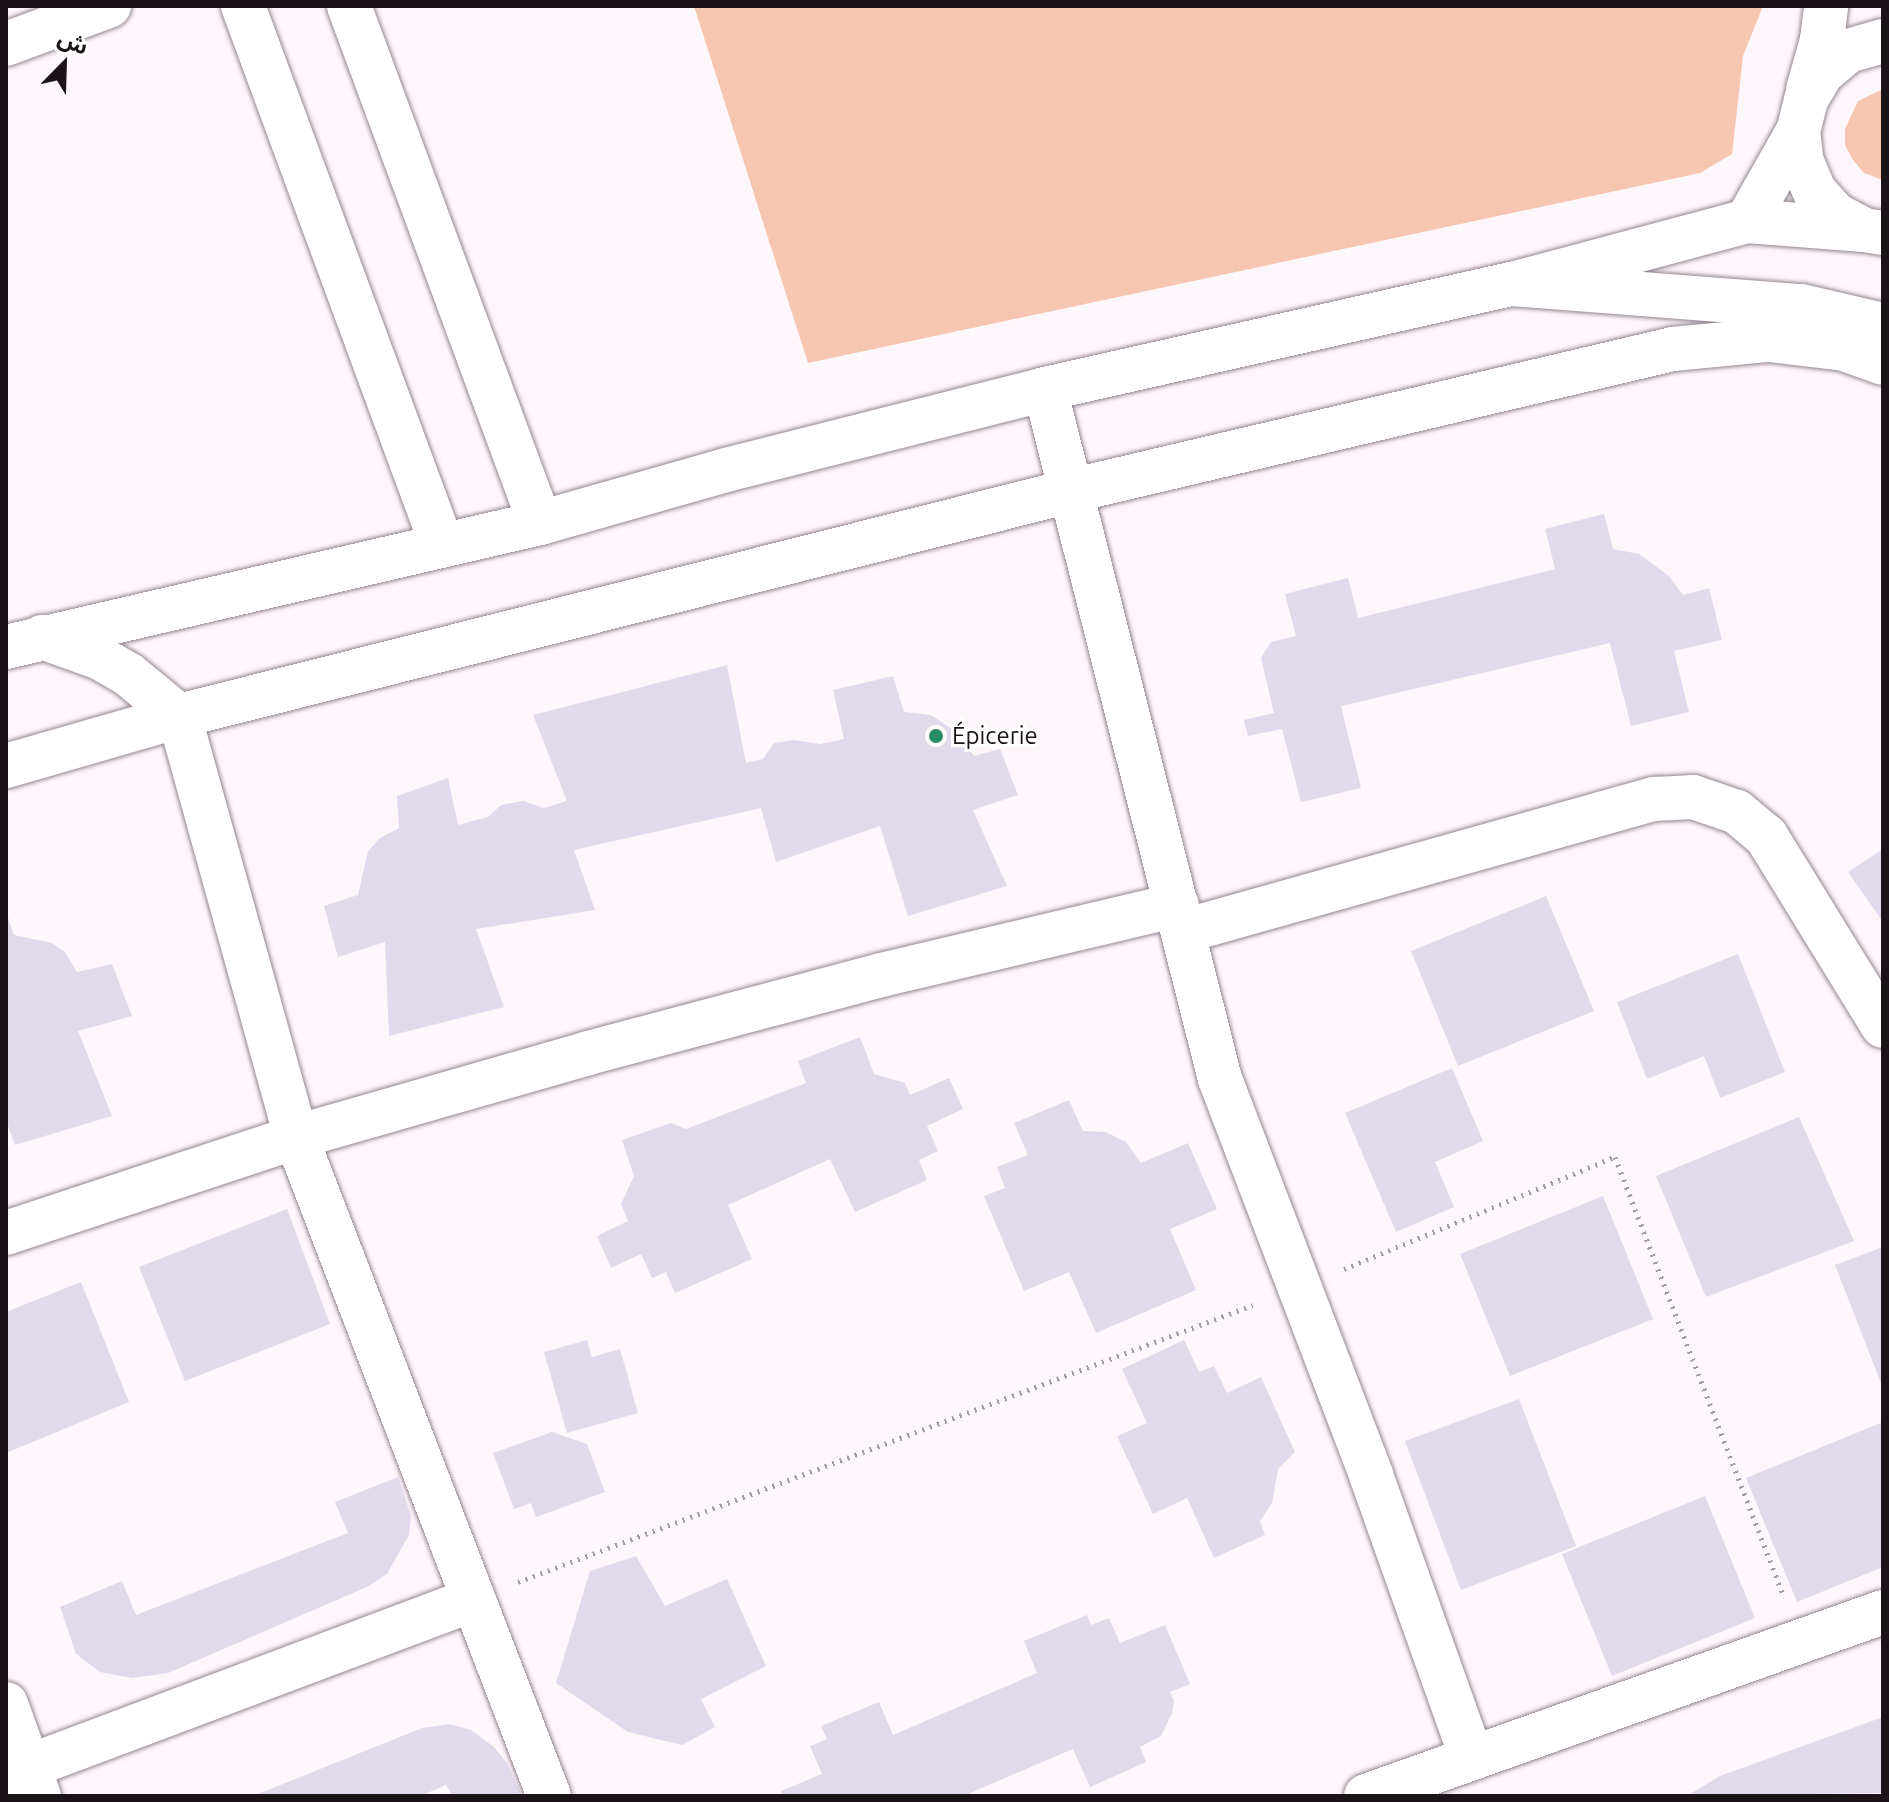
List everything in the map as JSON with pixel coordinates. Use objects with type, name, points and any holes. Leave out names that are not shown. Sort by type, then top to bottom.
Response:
[{"type":"street","points":[[6,44],[109,6]]},
{"type":"street","points":[[243,6],[442,545]]},
{"type":"street","points":[[349,6],[540,523]]},
{"type":"street","points":[[1826,6],[1822,40],[1802,115],[1802,162],[1815,192],[1836,215],[1874,232]]},
{"type":"street","points":[[1747,221],[1822,73],[1848,51],[1882,40]]},
{"type":"street","points":[[24,642],[540,523],[726,470],[1045,389],[1512,284],[1747,221],[1874,232]]},
{"type":"street","points":[[1512,284],[1801,306],[1883,325]]},
{"type":"street","points":[[6,766],[179,716],[1070,491],[1673,349],[1769,340],[1844,349],[1883,363]]},
{"type":"street","points":[[1045,389],[1220,1079],[1371,1475],[1472,1758]]},
{"type":"street","points":[[24,642],[100,658],[128,674],[179,716],[296,1137],[549,1796]]},
{"type":"street","points":[[6,1233],[296,1137],[588,1053],[866,979],[1180,918],[1655,799],[1693,797],[1737,812],[1766,836],[1883,1026]]},
{"type":"street","points":[[6,1704],[24,1779],[472,1600]]},
{"type":"street","points":[[1366,1796],[1883,1612]]},
{"type":"path","points":[[472,1600],[1298,1288],[1615,1157],[1801,1643]]},
{"type":"shaded area","points":[[694,6],[1763,6],[1743,56],[1732,154],[1700,173],[808,363]]},
{"type":"shaded area","points":[[1883,89],[1883,180],[1864,173],[1853,160],[1845,145],[1845,129],[1858,101]]},
{"type":"building","points":[[1604,514],[1613,549],[1639,554],[1669,576],[1683,595],[1709,588],[1722,640],[1674,651],[1689,712],[1631,726],[1610,643],[1341,706],[1361,788],[1301,802],[1282,729],[1248,736],[1244,720],[1274,713],[1261,658],[1271,642],[1296,636],[1285,594],[1348,578],[1358,618],[1555,569],[1545,529]]},
{"type":"building","points":[[727,665],[746,763],[763,759],[774,743],[794,740],[820,744],[844,739],[833,690],[893,676],[904,712],[931,715],[956,732],[974,756],[1000,749],[1018,795],[973,810],[1007,886],[908,916],[880,826],[776,862],[761,808],[574,850],[595,910],[476,929],[504,1007],[389,1036],[385,942],[338,957],[324,906],[358,895],[368,851],[380,838],[399,828],[397,796],[448,778],[458,825],[488,817],[501,805],[523,801],[544,808],[567,801],[533,715]]},
{"type":"building","points":[[1883,849],[1883,922],[1848,872]]},
{"type":"building","points":[[1546,896],[1594,1011],[1458,1066],[1411,951]]},
{"type":"building","points":[[6,912],[14,935],[52,943],[65,952],[77,972],[112,964],[132,1016],[78,1031],[112,1116],[15,1145],[6,1120]]},
{"type":"building","points":[[1738,954],[1785,1072],[1720,1098],[1704,1056],[1647,1079],[1617,1002]]},
{"type":"building","points":[[860,1037],[874,1074],[905,1083],[910,1095],[949,1078],[963,1109],[927,1126],[938,1151],[919,1160],[927,1180],[855,1212],[830,1159],[728,1205],[752,1259],[675,1293],[666,1272],[652,1278],[641,1254],[611,1268],[597,1236],[628,1221],[621,1204],[634,1176],[622,1140],[671,1123],[686,1129],[806,1083],[798,1061]]},
{"type":"building","points":[[1452,1068],[1483,1141],[1435,1162],[1454,1207],[1396,1232],[1345,1113]]},
{"type":"building","points":[[1069,1100],[1083,1131],[1106,1132],[1126,1142],[1141,1163],[1188,1143],[1217,1209],[1170,1229],[1196,1290],[1096,1333],[1069,1272],[1024,1291],[984,1196],[1005,1188],[997,1167],[1028,1155],[1014,1123]]},
{"type":"building","points":[[1799,1117],[1854,1241],[1706,1297],[1656,1176]]},
{"type":"building","points":[[1603,1196],[1653,1319],[1510,1376],[1460,1254]]},
{"type":"building","points":[[287,1209],[330,1324],[185,1381],[139,1267]]},
{"type":"building","points":[[1883,1247],[1883,1388],[1835,1265]]},
{"type":"building","points":[[81,1282],[129,1402],[6,1453],[6,1312]]},
{"type":"building","points":[[587,1340],[592,1357],[620,1349],[638,1413],[567,1433],[544,1352]]},
{"type":"building","points":[[1184,1340],[1199,1372],[1214,1366],[1227,1393],[1261,1377],[1295,1452],[1278,1469],[1272,1503],[1260,1521],[1265,1535],[1214,1558],[1187,1498],[1153,1514],[1117,1436],[1147,1423],[1122,1369]]},
{"type":"building","points":[[1519,1399],[1576,1546],[1461,1590],[1405,1441]]},
{"type":"building","points":[[1883,1422],[1883,1567],[1797,1602],[1746,1478]]},
{"type":"building","points":[[552,1432],[587,1444],[605,1492],[536,1517],[531,1503],[514,1509],[493,1453]]},
{"type":"building","points":[[398,1477],[411,1516],[409,1535],[387,1574],[367,1587],[168,1673],[132,1678],[100,1672],[76,1654],[60,1607],[122,1581],[136,1615],[348,1533],[335,1502]]},
{"type":"building","points":[[1705,1496],[1755,1618],[1612,1676],[1562,1554]]},
{"type":"building","points":[[636,1556],[665,1606],[727,1579],[766,1666],[701,1699],[715,1727],[682,1745],[628,1732],[556,1683],[590,1571]]},
{"type":"building","points":[[1087,1615],[1091,1625],[1109,1618],[1120,1643],[1165,1625],[1190,1684],[1170,1692],[1174,1701],[1172,1713],[1161,1736],[1140,1747],[1146,1762],[1090,1787],[1073,1749],[963,1796],[783,1796],[781,1791],[822,1774],[810,1746],[827,1739],[821,1726],[879,1702],[893,1735],[1037,1673],[1024,1641]]},
{"type":"building","points":[[1883,1717],[1883,1793],[1687,1796],[1720,1776]]},
{"type":"building","points":[[450,1724],[471,1730],[494,1747],[507,1763],[521,1793],[512,1796],[453,1796],[446,1785],[420,1796],[253,1796],[422,1728]]},
{"type":"place","name":"Épicerie","points":[[936,736]]}]
